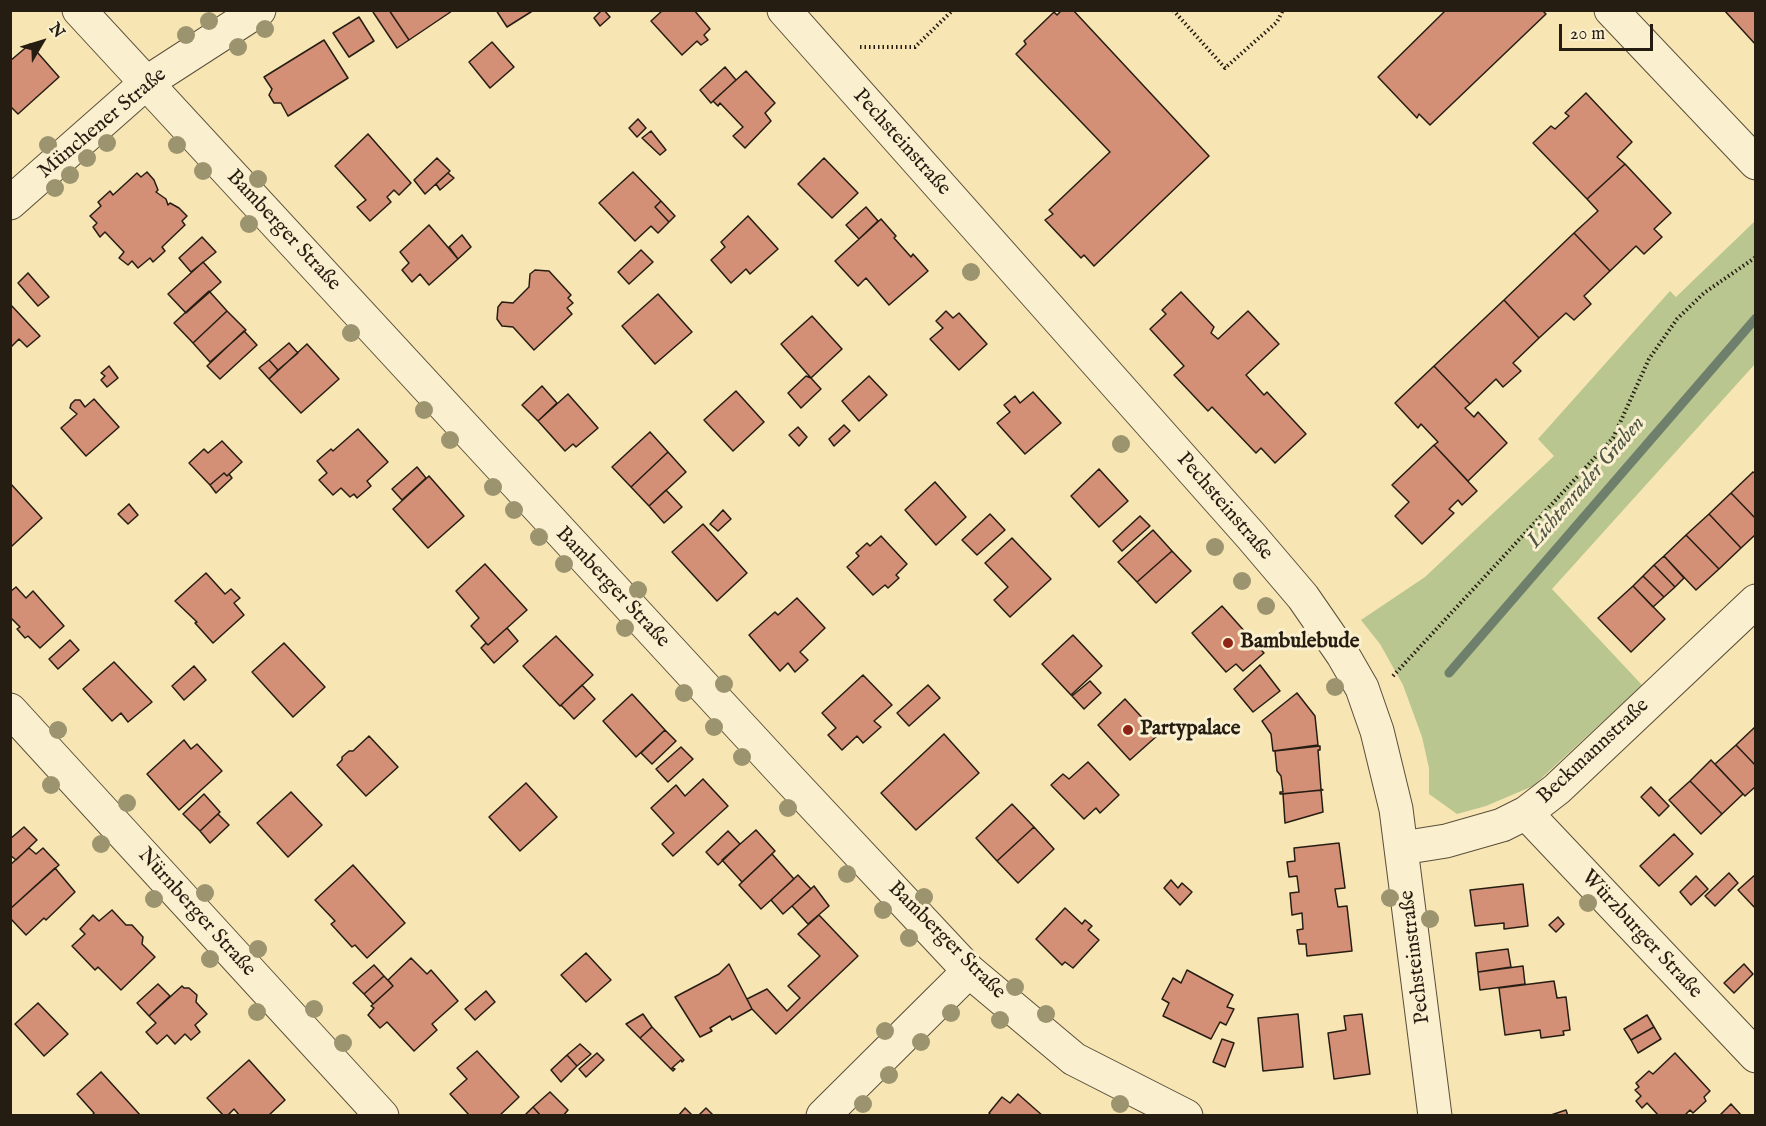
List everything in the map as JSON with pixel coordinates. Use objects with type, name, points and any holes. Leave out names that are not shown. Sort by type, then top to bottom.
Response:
[{"type":"street","name":"Bamberger Straße","points":[[79,10],[969,971],[1074,1059],[1186,1116]]},
{"type":"street","name":"Münchener Straße","points":[[10,202],[146,83],[259,10]]},
{"type":"street","name":"Pechsteinstraße","points":[[784,10],[1243,527],[1315,613],[1362,688],[1388,771],[1402,848],[1435,1116]]},
{"type":"street","points":[[1611,10],[1755,163]]},
{"type":"street","name":"Beckmannstraße","points":[[1402,848],[1446,841],[1502,825],[1526,813],[1557,789],[1755,601]]},
{"type":"street","name":"Nürnberger Straße","points":[[10,710],[382,1116]]},
{"type":"street","name":"Würzburger Straße","points":[[1526,813],[1755,1056]]},
{"type":"street","points":[[823,1116],[969,971]]},
{"type":"path","points":[[856,48],[915,46],[953,10]]},
{"type":"path","points":[[1173,10],[1225,68],[1277,22],[1283,10]]},
{"type":"path","points":[[1386,684],[1613,438],[1649,359],[1677,319],[1704,293],[1755,257]]},
{"type":"green space","points":[[1755,221],[1755,364],[1552,589],[1642,685],[1533,786],[1486,806],[1457,814],[1429,794],[1429,768],[1422,737],[1403,685],[1380,644],[1361,620],[1425,577],[1554,456],[1538,439],[1670,291],[1676,297]]},
{"type":"building","points":[[389,10],[409,40],[397,48],[373,12]]},
{"type":"building","points":[[389,10],[452,10],[452,11],[409,40]]},
{"type":"building","points":[[496,10],[534,10],[507,27]]},
{"type":"building","points":[[602,10],[610,17],[600,26],[594,18]]},
{"type":"building","points":[[663,10],[694,10],[710,29],[704,35],[708,40],[701,45],[697,41],[682,55],[651,21]]},
{"type":"building","points":[[1062,10],[1073,10],[1209,156],[1094,266],[1084,255],[1081,258],[1045,220],[1053,214],[1049,210],[1110,152],[1016,54],[1026,44],[1024,41],[1054,12],[1057,15]]},
{"type":"building","points":[[1446,10],[1542,10],[1546,14],[1430,125],[1419,114],[1417,118],[1378,77]]},
{"type":"building","points":[[1724,10],[1756,10],[1756,45]]},
{"type":"building","points":[[359,17],[374,41],[349,57],[333,33]]},
{"type":"building","points":[[324,40],[348,78],[288,116],[281,103],[274,103],[269,95],[272,89],[264,77]]},
{"type":"building","points":[[492,42],[514,67],[490,88],[469,62]]},
{"type":"building","points":[[30,44],[59,77],[18,114],[10,106],[10,61]]},
{"type":"building","points":[[725,67],[736,80],[711,103],[700,90]]},
{"type":"building","points":[[746,71],[775,103],[765,113],[771,121],[745,148],[733,136],[743,127],[720,103],[718,106],[713,101]]},
{"type":"building","points":[[1586,93],[1632,142],[1617,157],[1625,164],[1587,199],[1533,143],[1551,126],[1555,129],[1569,116],[1565,113]]},
{"type":"building","points":[[638,119],[646,128],[637,137],[629,128]]},
{"type":"building","points":[[651,131],[666,150],[660,155],[642,138]]},
{"type":"building","points":[[368,134],[411,183],[399,195],[394,190],[387,197],[391,202],[370,221],[357,207],[366,200],[335,166]]},
{"type":"building","points":[[437,158],[450,171],[425,194],[414,180]]},
{"type":"building","points":[[824,158],[858,193],[832,218],[798,184]]},
{"type":"building","points":[[1625,164],[1671,213],[1654,229],[1662,237],[1644,254],[1636,246],[1610,271],[1574,233],[1598,211],[1587,199]]},
{"type":"building","points":[[147,172],[154,180],[158,190],[156,192],[166,199],[168,205],[170,203],[179,208],[187,216],[182,221],[185,225],[162,247],[165,251],[153,262],[150,258],[138,268],[132,261],[128,265],[119,258],[124,252],[105,232],[100,237],[93,227],[97,223],[90,216],[101,206],[98,202],[110,191],[113,195],[137,173],[141,177]]},
{"type":"building","points":[[633,172],[661,201],[655,207],[669,222],[658,233],[651,226],[635,241],[599,203]]},
{"type":"building","points":[[448,173],[454,178],[440,190],[436,184]]},
{"type":"building","points":[[661,201],[675,216],[669,222],[655,207]]},
{"type":"building","points":[[866,207],[878,221],[859,239],[846,225]]},
{"type":"building","points":[[748,216],[778,249],[750,274],[746,269],[731,283],[711,260],[725,247],[721,242]]},
{"type":"building","points":[[881,219],[911,257],[913,254],[928,271],[889,305],[866,278],[858,286],[835,261]]},
{"type":"building","points":[[429,225],[458,259],[429,285],[420,274],[412,282],[402,270],[409,263],[400,252]]},
{"type":"building","points":[[1574,233],[1610,271],[1584,296],[1591,304],[1574,320],[1566,313],[1539,338],[1504,300]]},
{"type":"building","points":[[462,235],[471,247],[458,259],[449,247]]},
{"type":"building","points":[[202,237],[216,252],[191,272],[179,258]]},
{"type":"building","points":[[641,250],[653,262],[629,284],[618,272]]},
{"type":"building","points":[[203,262],[221,282],[186,313],[168,294]]},
{"type":"building","points":[[535,270],[549,271],[571,295],[568,298],[573,303],[567,308],[572,314],[534,350],[513,327],[502,326],[497,319],[498,307],[502,302],[513,303],[529,287],[530,274]]},
{"type":"building","points":[[28,273],[49,297],[38,306],[18,283]]},
{"type":"building","points":[[209,291],[227,311],[193,343],[174,323]]},
{"type":"building","points":[[1181,292],[1214,327],[1211,333],[1218,339],[1248,311],[1279,344],[1246,375],[1264,395],[1267,392],[1306,434],[1275,463],[1261,448],[1256,453],[1212,407],[1208,411],[1174,375],[1184,366],[1150,329],[1166,314],[1162,310]]},
{"type":"building","points":[[658,294],[692,332],[655,364],[622,326]]},
{"type":"building","points":[[1504,300],[1539,338],[1513,363],[1521,371],[1503,387],[1496,379],[1470,404],[1434,366]]},
{"type":"building","points":[[10,304],[40,336],[27,347],[19,339],[10,348]]},
{"type":"building","points":[[227,311],[246,330],[210,362],[193,343]]},
{"type":"building","points":[[946,311],[953,318],[959,313],[987,344],[959,370],[930,339],[943,328],[936,321]]},
{"type":"building","points":[[812,316],[842,349],[811,378],[781,344]]},
{"type":"building","points":[[244,331],[257,345],[220,379],[207,366]]},
{"type":"building","points":[[289,343],[298,353],[278,370],[269,360]]},
{"type":"building","points":[[307,344],[339,379],[301,413],[269,379]]},
{"type":"building","points":[[269,360],[278,370],[269,379],[259,368]]},
{"type":"building","points":[[109,366],[118,378],[107,387],[101,380],[105,376],[101,373]]},
{"type":"building","points":[[1434,366],[1470,404],[1465,408],[1474,417],[1478,412],[1507,443],[1468,481],[1434,445],[1438,442],[1421,424],[1418,428],[1395,403]]},
{"type":"building","points":[[806,376],[821,389],[801,408],[788,393]]},
{"type":"building","points":[[869,376],[887,395],[859,421],[842,401]]},
{"type":"building","points":[[542,386],[557,403],[538,421],[522,405]]},
{"type":"building","points":[[736,391],[764,422],[733,451],[704,420]]},
{"type":"building","points":[[1033,392],[1061,423],[1025,454],[997,423],[1010,412],[1004,405],[1015,396],[1020,403]]},
{"type":"building","points":[[568,394],[598,428],[576,447],[573,444],[565,451],[538,421]]},
{"type":"building","points":[[94,399],[119,427],[86,456],[61,428],[77,414],[70,408],[75,400],[80,400],[85,407]]},
{"type":"building","points":[[844,425],[850,431],[834,446],[829,439]]},
{"type":"building","points":[[798,427],[807,437],[799,446],[789,435]]},
{"type":"building","points":[[358,429],[388,462],[367,481],[371,486],[357,498],[354,494],[350,497],[341,488],[333,495],[319,480],[327,473],[317,461],[331,449],[333,451]]},
{"type":"building","points":[[650,432],[668,452],[631,487],[612,467]]},
{"type":"building","points":[[222,441],[242,462],[227,476],[224,473],[210,485],[189,463],[204,449],[208,453]]},
{"type":"building","points":[[1434,445],[1477,491],[1462,505],[1458,500],[1449,509],[1454,513],[1422,544],[1395,516],[1409,502],[1392,485]]},
{"type":"building","points":[[668,452],[686,472],[649,506],[631,487]]},
{"type":"building","points":[[417,467],[426,478],[402,500],[392,489]]},
{"type":"building","points":[[1099,469],[1128,501],[1099,527],[1071,496]]},
{"type":"building","points":[[1753,472],[1756,474],[1756,519],[1731,493]]},
{"type":"building","points":[[224,473],[227,476],[229,474],[232,478],[216,493],[210,485]]},
{"type":"building","points":[[429,476],[464,516],[428,548],[393,509]]},
{"type":"building","points":[[935,482],[966,517],[936,545],[905,510]]},
{"type":"building","points":[[10,483],[42,518],[12,546],[10,545]]},
{"type":"building","points":[[666,490],[682,507],[664,523],[649,506]]},
{"type":"building","points":[[1731,493],[1756,519],[1756,534],[1741,548],[1709,514]]},
{"type":"building","points":[[129,504],[138,515],[128,524],[118,514]]},
{"type":"building","points":[[723,510],[731,519],[718,531],[710,524]]},
{"type":"building","points":[[990,514],[1005,530],[977,555],[962,540]]},
{"type":"building","points":[[1709,514],[1741,548],[1719,569],[1686,535]]},
{"type":"building","points":[[1140,516],[1150,526],[1122,551],[1113,541]]},
{"type":"building","points":[[703,524],[747,573],[717,601],[672,552]]},
{"type":"building","points":[[1153,530],[1172,551],[1137,582],[1118,562]]},
{"type":"building","points":[[1686,535],[1719,569],[1696,590],[1664,556]]},
{"type":"building","points":[[881,536],[907,564],[896,575],[899,578],[888,588],[885,585],[873,595],[847,567],[859,556],[856,553],[867,543],[870,546]]},
{"type":"building","points":[[1012,538],[1051,579],[1010,617],[994,600],[1008,587],[985,563]]},
{"type":"building","points":[[1172,551],[1191,571],[1156,603],[1137,582]]},
{"type":"building","points":[[1664,556],[1684,578],[1675,587],[1654,565]]},
{"type":"building","points":[[485,564],[527,610],[488,645],[471,626],[479,618],[456,591]]},
{"type":"building","points":[[1654,565],[1675,587],[1664,597],[1643,576]]},
{"type":"building","points":[[206,573],[225,594],[231,589],[240,598],[234,603],[244,615],[213,643],[195,623],[197,622],[175,601]]},
{"type":"building","points":[[1643,576],[1664,597],[1653,607],[1633,586]]},
{"type":"building","points":[[1633,586],[1665,619],[1631,652],[1598,618]]},
{"type":"building","points":[[16,587],[26,598],[33,591],[64,626],[40,648],[28,636],[25,638],[17,629],[20,627],[10,617],[10,592]]},
{"type":"building","points":[[797,598],[825,628],[800,652],[808,660],[795,672],[788,663],[780,671],[749,635],[775,612],[778,615]]},
{"type":"building","name":"Bambulebude","points":[[1222,606],[1264,653],[1243,671],[1236,664],[1226,672],[1192,633]]},
{"type":"building","points":[[507,628],[518,641],[494,663],[481,648],[486,643],[488,645]]},
{"type":"building","points":[[1073,635],[1102,666],[1071,695],[1042,664]]},
{"type":"building","points":[[556,636],[593,675],[560,706],[523,666]]},
{"type":"building","points":[[70,640],[79,650],[58,669],[49,659]]},
{"type":"building","points":[[284,643],[325,687],[293,717],[252,672]]},
{"type":"building","points":[[114,662],[152,702],[128,722],[121,713],[112,721],[83,689]]},
{"type":"building","points":[[1260,665],[1280,691],[1253,712],[1234,689]]},
{"type":"building","points":[[194,666],[206,680],[184,700],[172,686]]},
{"type":"building","points":[[863,675],[892,705],[874,721],[881,727],[863,743],[857,736],[842,750],[828,735],[836,728],[822,713]]},
{"type":"building","points":[[1090,681],[1101,693],[1084,709],[1072,696]]},
{"type":"building","points":[[582,685],[595,699],[574,719],[561,705]]},
{"type":"building","points":[[928,685],[940,698],[909,726],[897,713]]},
{"type":"building","points":[[1297,693],[1315,716],[1318,745],[1273,751],[1271,734],[1262,721]]},
{"type":"building","points":[[632,694],[665,730],[636,757],[603,721]]},
{"type":"building","name":"Partypalace","points":[[1125,699],[1158,735],[1130,760],[1098,725]]},
{"type":"building","points":[[1756,726],[1756,766],[1736,745]]},
{"type":"building","points":[[665,730],[676,741],[652,764],[641,753]]},
{"type":"building","points":[[944,734],[979,773],[916,830],[881,793]]},
{"type":"building","points":[[369,736],[398,767],[366,796],[337,765],[342,757],[349,751],[353,751]]},
{"type":"building","points":[[184,740],[191,749],[197,744],[222,771],[179,810],[147,774]]},
{"type":"building","points":[[1736,745],[1756,766],[1756,786],[1745,796],[1715,764]]},
{"type":"building","points":[[1320,746],[1318,750],[1321,789],[1323,790],[1280,794],[1283,792],[1281,776],[1277,771],[1275,751]]},
{"type":"building","points":[[681,747],[693,759],[668,782],[656,769]]},
{"type":"building","points":[[1711,760],[1743,794],[1722,814],[1690,781]]},
{"type":"building","points":[[1088,762],[1119,795],[1100,813],[1096,808],[1084,819],[1051,785],[1063,774],[1069,779]]},
{"type":"building","points":[[703,779],[728,806],[673,856],[662,844],[674,833],[651,808],[676,785],[685,796]]},
{"type":"building","points":[[1690,781],[1722,814],[1701,834],[1669,800]]},
{"type":"building","points":[[526,783],[557,817],[520,851],[489,817]]},
{"type":"building","points":[[1651,787],[1669,806],[1659,816],[1641,797]]},
{"type":"building","points":[[1321,790],[1323,812],[1285,823],[1283,794]]},
{"type":"building","points":[[291,792],[322,825],[288,857],[257,823]]},
{"type":"building","points":[[204,794],[220,812],[200,831],[183,814]]},
{"type":"building","points":[[1012,804],[1034,827],[997,861],[976,838]]},
{"type":"building","points":[[218,814],[229,825],[210,843],[200,831]]},
{"type":"building","points":[[24,827],[37,840],[16,860],[10,855],[10,839]]},
{"type":"building","points":[[1034,827],[1054,849],[1018,883],[997,861]]},
{"type":"building","points":[[756,830],[775,851],[742,882],[722,860]]},
{"type":"building","points":[[728,831],[740,844],[718,865],[706,852]]},
{"type":"building","points":[[1674,834],[1693,854],[1659,886],[1640,866]]},
{"type":"building","points":[[1339,843],[1345,888],[1335,889],[1338,907],[1347,906],[1352,951],[1307,956],[1306,944],[1299,944],[1297,930],[1303,929],[1302,913],[1292,915],[1290,893],[1299,892],[1297,876],[1289,877],[1287,862],[1295,861],[1294,848]]},
{"type":"building","points":[[29,848],[36,854],[43,848],[59,865],[10,909],[10,865]]},
{"type":"building","points":[[772,854],[794,879],[761,909],[739,885]]},
{"type":"building","points":[[353,865],[405,923],[367,958],[355,945],[352,947],[331,924],[335,921],[315,900]]},
{"type":"building","points":[[55,868],[75,892],[46,920],[44,918],[26,935],[10,918],[10,909]]},
{"type":"building","points":[[1729,873],[1738,883],[1715,906],[1705,896]]},
{"type":"building","points":[[1756,874],[1756,909],[1738,890]]},
{"type":"building","points":[[798,875],[811,889],[783,914],[771,900]]},
{"type":"building","points":[[1696,876],[1708,889],[1691,905],[1680,892]]},
{"type":"building","points":[[1171,880],[1178,888],[1182,883],[1192,892],[1180,905],[1164,888]]},
{"type":"building","points":[[1523,884],[1528,926],[1504,929],[1504,923],[1475,926],[1470,890]]},
{"type":"building","points":[[814,886],[829,906],[808,924],[792,906]]},
{"type":"building","points":[[1065,908],[1082,924],[1085,920],[1092,926],[1088,930],[1099,940],[1073,968],[1065,962],[1062,965],[1036,939]]},
{"type":"building","points":[[112,910],[126,925],[132,925],[143,937],[142,944],[155,957],[121,990],[98,967],[95,970],[72,946],[85,934],[80,929],[93,915],[99,921]]},
{"type":"building","points":[[819,915],[858,956],[776,1034],[752,1009],[747,999],[767,989],[787,1011],[800,998],[788,986],[820,956],[798,934]]},
{"type":"building","points":[[1558,917],[1564,924],[1556,932],[1549,925]]},
{"type":"building","points":[[1508,949],[1511,967],[1478,972],[1476,953]]},
{"type":"building","points":[[586,953],[611,980],[586,1002],[561,975]]},
{"type":"building","points":[[411,958],[427,974],[431,970],[458,1001],[432,1024],[437,1030],[414,1051],[387,1022],[380,1028],[368,1015],[374,1008],[371,1006],[393,986],[388,980]]},
{"type":"building","points":[[729,964],[752,1009],[732,1020],[730,1016],[710,1028],[712,1031],[700,1037],[675,997],[719,974]]},
{"type":"building","points":[[1744,964],[1753,974],[1734,993],[1724,983]]},
{"type":"building","points":[[374,965],[384,976],[364,994],[353,983]]},
{"type":"building","points":[[1523,966],[1525,984],[1480,990],[1478,972]]},
{"type":"building","points":[[1187,970],[1233,995],[1227,1007],[1234,1009],[1226,1025],[1220,1022],[1211,1039],[1163,1016],[1169,1003],[1162,999],[1173,978],[1181,983]]},
{"type":"building","points":[[384,976],[393,986],[373,1004],[364,994]]},
{"type":"building","points":[[1554,981],[1557,998],[1566,997],[1570,1030],[1563,1031],[1564,1035],[1541,1038],[1540,1030],[1505,1035],[1499,988]]},
{"type":"building","points":[[158,984],[170,996],[149,1016],[137,1003]]},
{"type":"building","points":[[182,986],[189,988],[197,995],[196,1002],[207,1014],[195,1025],[200,1032],[191,1040],[185,1034],[175,1044],[167,1035],[157,1044],[146,1032],[156,1023],[149,1016]]},
{"type":"building","points":[[486,991],[495,1002],[475,1020],[465,1009]]},
{"type":"building","points":[[38,1003],[68,1034],[44,1056],[15,1024]]},
{"type":"building","points":[[643,1014],[652,1027],[640,1038],[626,1024]]},
{"type":"building","points":[[1298,1014],[1303,1067],[1263,1071],[1258,1018]]},
{"type":"building","points":[[1362,1014],[1370,1074],[1334,1079],[1328,1033],[1346,1030],[1344,1016]]},
{"type":"building","points":[[1647,1015],[1654,1027],[1631,1040],[1624,1029]]},
{"type":"building","points":[[652,1027],[684,1060],[672,1068],[675,1069],[673,1071],[640,1038]]},
{"type":"building","points":[[1654,1027],[1661,1039],[1638,1053],[1631,1040]]},
{"type":"building","points":[[1222,1039],[1234,1043],[1225,1067],[1213,1062]]},
{"type":"building","points":[[580,1044],[591,1054],[577,1066],[567,1055]]},
{"type":"building","points":[[477,1051],[519,1097],[499,1116],[470,1116],[450,1094],[467,1079],[457,1068]]},
{"type":"building","points":[[597,1053],[604,1060],[586,1077],[579,1069]]},
{"type":"building","points":[[1675,1053],[1710,1091],[1704,1097],[1706,1101],[1693,1113],[1690,1110],[1684,1116],[1659,1116],[1647,1103],[1642,1108],[1636,1101],[1641,1096],[1635,1090],[1639,1087],[1636,1083],[1649,1071],[1653,1074]]},
{"type":"building","points":[[567,1055],[577,1066],[561,1082],[551,1070]]},
{"type":"building","points":[[249,1060],[285,1100],[268,1116],[240,1116],[234,1109],[224,1116],[207,1098]]},
{"type":"building","points":[[101,1072],[141,1116],[92,1116],[94,1113],[77,1094]]},
{"type":"building","points":[[550,1092],[568,1110],[563,1116],[541,1116],[533,1107]]},
{"type":"building","points":[[1018,1094],[1043,1116],[992,1116],[989,1113],[1002,1097],[1010,1103]]},
{"type":"building","points":[[1731,1104],[1742,1116],[1719,1116]]},
{"type":"building","points":[[533,1107],[541,1116],[524,1116]]},
{"type":"building","points":[[685,1108],[693,1116],[678,1116]]},
{"type":"building","points":[[706,1108],[714,1116],[698,1116]]},
{"type":"building","points":[[1566,1110],[1568,1116],[1548,1116]]},
{"type":"waterway","name":"Lichtenrader Graben","points":[[1449,673],[1756,318]]},
{"type":"place","name":"Bambulebude","points":[[1228,643]]},
{"type":"place","name":"Partypalace","points":[[1128,730]]}]
